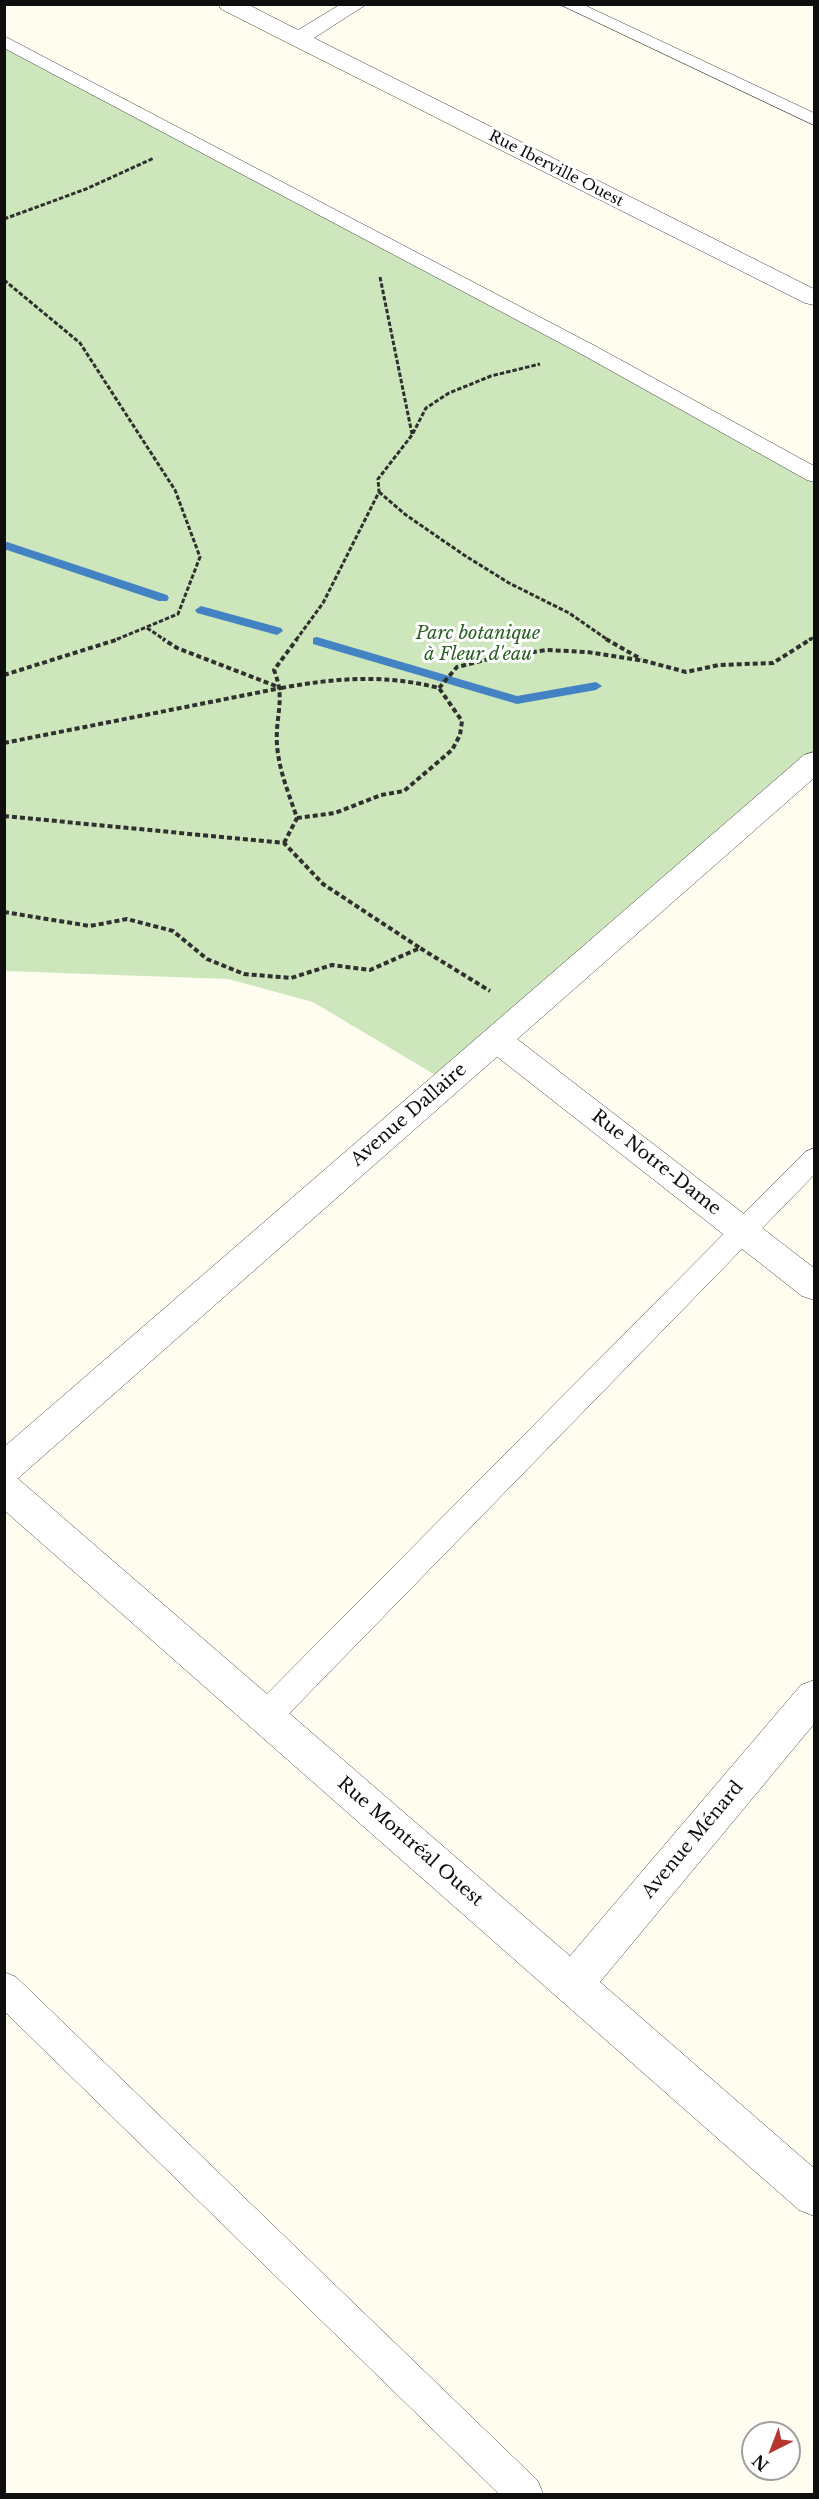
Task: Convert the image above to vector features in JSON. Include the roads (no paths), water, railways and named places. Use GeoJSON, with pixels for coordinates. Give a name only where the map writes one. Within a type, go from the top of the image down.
{"type":"FeatureCollection","features":[{"type":"Feature","properties":{"kind":"street","name":"Rue Iberville Ouest"},"geometry":{"type":"LineString","coordinates":[[229,4],[814,298]]}},
{"type":"Feature","properties":{"kind":"street"},"geometry":{"type":"LineString","coordinates":[[298,39],[357,4]]}},
{"type":"Feature","properties":{"kind":"street","name":"Avenue Dallaire"},"geometry":{"type":"LineString","coordinates":[[4,1469],[814,762]]}},
{"type":"Feature","properties":{"kind":"street","name":"Rue Notre-Dame"},"geometry":{"type":"LineString","coordinates":[[497,1040],[814,1286]]}},
{"type":"Feature","properties":{"kind":"street","name":"Rue Montréal Ouest"},"geometry":{"type":"LineString","coordinates":[[4,1488],[814,2195]]}},
{"type":"Feature","properties":{"kind":"street","name":"Avenue Ménard"},"geometry":{"type":"LineString","coordinates":[[572,1984],[814,1696]]}},
{"type":"Feature","properties":{"kind":"lane"},"geometry":{"type":"LineString","coordinates":[[567,4],[814,120]]}},
{"type":"Feature","properties":{"kind":"lane"},"geometry":{"type":"LineString","coordinates":[[4,40],[590,351],[814,476]]}},
{"type":"Feature","properties":{"kind":"lane"},"geometry":{"type":"LineString","coordinates":[[266,1716],[814,1159]]}},
{"type":"Feature","properties":{"kind":"lane"},"geometry":{"type":"LineString","coordinates":[[4,1988],[525,2494]]}},
{"type":"Feature","properties":{"kind":"waterway"},"geometry":{"type":"LineString","coordinates":[[4,545],[163,598]]}},
{"type":"Feature","properties":{"kind":"waterway"},"geometry":{"type":"LineString","coordinates":[[201,610],[277,631]]}},
{"type":"Feature","properties":{"kind":"waterway"},"geometry":{"type":"LineString","coordinates":[[317,641],[517,700],[596,686]]}},
{"type":"Feature","properties":{"kind":"park label","name":"Parc botanique à Fleur d'eau"},"geometry":{"type":"Point","coordinates":[478,644]}}]}
